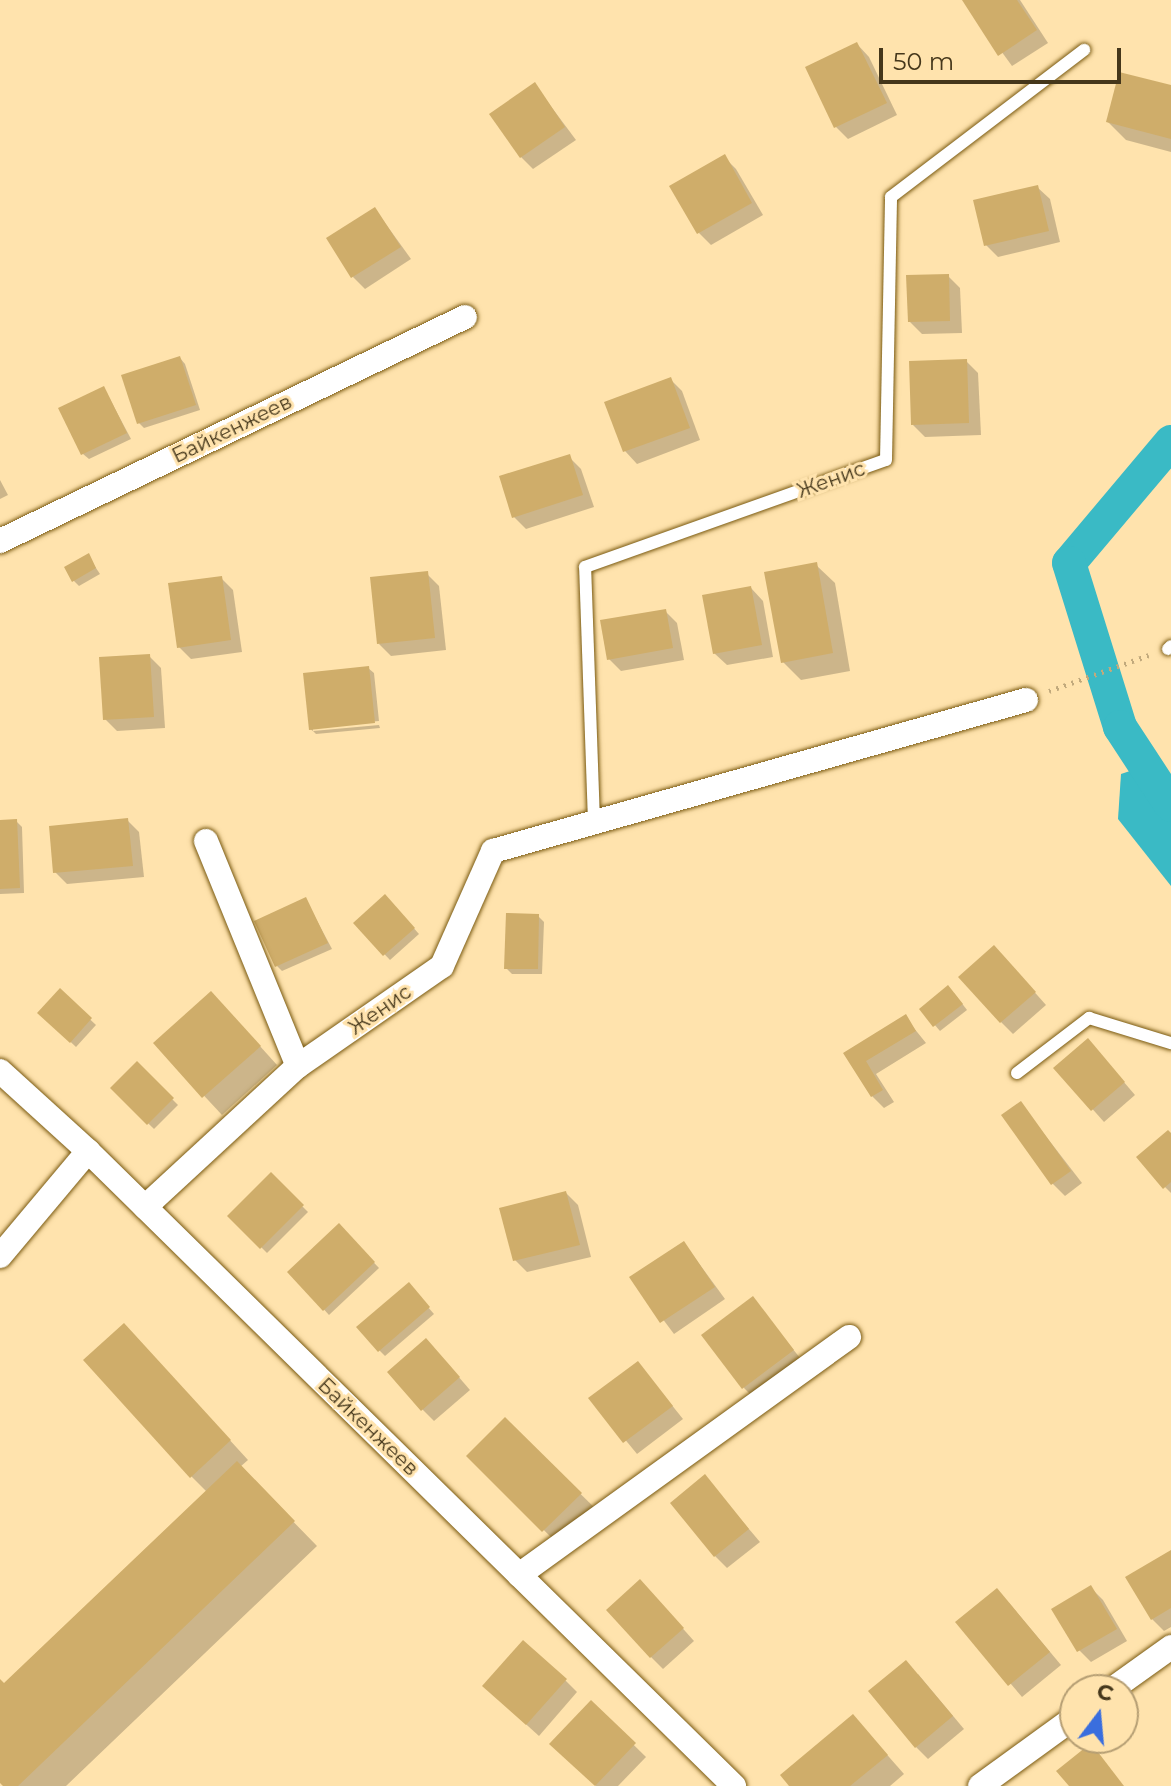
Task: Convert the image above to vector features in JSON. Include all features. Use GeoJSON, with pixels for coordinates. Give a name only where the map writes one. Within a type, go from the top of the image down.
{"type":"FeatureCollection","features":[{"type":"Feature","properties":{"kind":"street","name":"Байкенжеев"},"geometry":{"type":"LineString","coordinates":[[0,541],[465,317]]}},
{"type":"Feature","properties":{"kind":"street","name":"Женис"},"geometry":{"type":"LineString","coordinates":[[145,1207],[298,1066],[442,966],[493,851],[1026,700]]}},
{"type":"Feature","properties":{"kind":"street"},"geometry":{"type":"LineString","coordinates":[[206,841],[298,1066]]}},
{"type":"Feature","properties":{"kind":"street","name":"Байкенжеев"},"geometry":{"type":"LineString","coordinates":[[0,1071],[88,1151],[734,1786]]}},
{"type":"Feature","properties":{"kind":"street"},"geometry":{"type":"LineString","coordinates":[[0,1256],[88,1151]]}},
{"type":"Feature","properties":{"kind":"street"},"geometry":{"type":"LineString","coordinates":[[519,1575],[849,1337]]}},
{"type":"Feature","properties":{"kind":"street"},"geometry":{"type":"LineString","coordinates":[[1133,1674],[1171,1647]]}},
{"type":"Feature","properties":{"kind":"street"},"geometry":{"type":"LineString","coordinates":[[980,1786],[1059,1729]]}},
{"type":"Feature","properties":{"kind":"lane","name":"Женис"},"geometry":{"type":"LineString","coordinates":[[594,822],[585,567],[886,460],[891,197],[1084,50]]}},
{"type":"Feature","properties":{"kind":"lane"},"geometry":{"type":"LineString","coordinates":[[1017,1073],[1089,1018],[1171,1043]]}},
{"type":"Feature","properties":{"kind":"path"},"geometry":{"type":"LineString","coordinates":[[1026,700],[1170,648]]}},
{"type":"Feature","properties":{"kind":"water"},"geometry":{"type":"Polygon","coordinates":[[[1154,763],[1171,786],[1171,886],[1118,819],[1121,774],[1154,763]]]}},
{"type":"Feature","properties":{"kind":"building"},"geometry":{"type":"Polygon","coordinates":[[[962,0],[1017,0],[1037,30],[998,56],[962,0]]]}},
{"type":"Feature","properties":{"kind":"building"},"geometry":{"type":"Polygon","coordinates":[[[857,42],[887,103],[834,128],[805,67],[857,42]]]}},
{"type":"Feature","properties":{"kind":"building"},"geometry":{"type":"Polygon","coordinates":[[[1119,72],[1171,85],[1171,139],[1106,122],[1119,72]]]}},
{"type":"Feature","properties":{"kind":"building"},"geometry":{"type":"Polygon","coordinates":[[[535,82],[565,127],[520,158],[489,114],[535,82]]]}},
{"type":"Feature","properties":{"kind":"building"},"geometry":{"type":"Polygon","coordinates":[[[725,154],[752,203],[697,234],[669,186],[725,154]]]}},
{"type":"Feature","properties":{"kind":"building"},"geometry":{"type":"Polygon","coordinates":[[[1038,185],[1049,231],[984,246],[973,200],[1038,185]]]}},
{"type":"Feature","properties":{"kind":"building"},"geometry":{"type":"Polygon","coordinates":[[[375,207],[401,247],[351,278],[326,238],[375,207]]]}},
{"type":"Feature","properties":{"kind":"building"},"geometry":{"type":"Polygon","coordinates":[[[949,274],[950,321],[908,322],[906,275],[949,274]]]}},
{"type":"Feature","properties":{"kind":"building"},"geometry":{"type":"Polygon","coordinates":[[[180,356],[196,405],[137,424],[121,375],[180,356]]]}},
{"type":"Feature","properties":{"kind":"building"},"geometry":{"type":"Polygon","coordinates":[[[967,359],[969,423],[911,425],[909,361],[967,359]]]}},
{"type":"Feature","properties":{"kind":"building"},"geometry":{"type":"Polygon","coordinates":[[[671,377],[690,428],[623,452],[604,402],[671,377]]]}},
{"type":"Feature","properties":{"kind":"building"},"geometry":{"type":"Polygon","coordinates":[[[104,386],[127,433],[81,455],[58,408],[104,386]]]}},
{"type":"Feature","properties":{"kind":"building"},"geometry":{"type":"Polygon","coordinates":[[[570,454],[583,495],[512,518],[499,476],[570,454]]]}},
{"type":"Feature","properties":{"kind":"building"},"geometry":{"type":"Polygon","coordinates":[[[89,553],[96,568],[72,582],[64,567],[89,553]]]}},
{"type":"Feature","properties":{"kind":"building"},"geometry":{"type":"Polygon","coordinates":[[[817,562],[833,653],[781,663],[764,572],[817,562]]]}},
{"type":"Feature","properties":{"kind":"building"},"geometry":{"type":"Polygon","coordinates":[[[428,571],[435,638],[377,644],[370,577],[428,571]]]}},
{"type":"Feature","properties":{"kind":"building"},"geometry":{"type":"Polygon","coordinates":[[[222,576],[231,640],[177,648],[168,583],[222,576]]]}},
{"type":"Feature","properties":{"kind":"building"},"geometry":{"type":"Polygon","coordinates":[[[751,586],[762,645],[713,654],[702,595],[751,586]]]}},
{"type":"Feature","properties":{"kind":"building"},"geometry":{"type":"Polygon","coordinates":[[[666,609],[673,648],[607,660],[600,620],[666,609]]]}},
{"type":"Feature","properties":{"kind":"building"},"geometry":{"type":"Polygon","coordinates":[[[150,654],[154,717],[103,720],[99,657],[150,654]]]}},
{"type":"Feature","properties":{"kind":"building"},"geometry":{"type":"Polygon","coordinates":[[[369,666],[375,723],[309,730],[303,673],[369,666]]]}},
{"type":"Feature","properties":{"kind":"building"},"geometry":{"type":"Polygon","coordinates":[[[128,818],[133,866],[53,873],[49,826],[128,818]]]}},
{"type":"Feature","properties":{"kind":"building"},"geometry":{"type":"Polygon","coordinates":[[[17,819],[20,888],[0,889],[0,820],[17,819]]]}},
{"type":"Feature","properties":{"kind":"building"},"geometry":{"type":"Polygon","coordinates":[[[385,894],[415,928],[383,956],[353,923],[385,894]]]}},
{"type":"Feature","properties":{"kind":"building"},"geometry":{"type":"Polygon","coordinates":[[[306,897],[328,943],[275,967],[254,921],[306,897]]]}},
{"type":"Feature","properties":{"kind":"building"},"geometry":{"type":"Polygon","coordinates":[[[506,913],[539,914],[538,969],[504,969],[506,913]]]}},
{"type":"Feature","properties":{"kind":"building"},"geometry":{"type":"Polygon","coordinates":[[[994,945],[1036,992],[1000,1023],[958,977],[994,945]]]}},
{"type":"Feature","properties":{"kind":"building"},"geometry":{"type":"Polygon","coordinates":[[[948,985],[963,1004],[933,1027],[919,1009],[948,985]]]}},
{"type":"Feature","properties":{"kind":"building"},"geometry":{"type":"Polygon","coordinates":[[[60,988],[92,1018],[70,1043],[37,1013],[60,988]]]}},
{"type":"Feature","properties":{"kind":"building"},"geometry":{"type":"Polygon","coordinates":[[[211,991],[261,1046],[202,1098],[153,1043],[211,991]]]}},
{"type":"Feature","properties":{"kind":"building"},"geometry":{"type":"Polygon","coordinates":[[[906,1014],[916,1031],[866,1061],[883,1090],[871,1097],[843,1053],[906,1014]]]}},
{"type":"Feature","properties":{"kind":"building"},"geometry":{"type":"Polygon","coordinates":[[[1088,1038],[1125,1082],[1091,1111],[1053,1068],[1088,1038]]]}},
{"type":"Feature","properties":{"kind":"building"},"geometry":{"type":"Polygon","coordinates":[[[137,1061],[174,1098],[147,1125],[110,1088],[137,1061]]]}},
{"type":"Feature","properties":{"kind":"building"},"geometry":{"type":"Polygon","coordinates":[[[1021,1101],[1071,1171],[1051,1185],[1001,1115],[1021,1101]]]}},
{"type":"Feature","properties":{"kind":"building"},"geometry":{"type":"Polygon","coordinates":[[[1168,1130],[1171,1133],[1171,1182],[1163,1189],[1136,1157],[1168,1130]]]}},
{"type":"Feature","properties":{"kind":"building"},"geometry":{"type":"Polygon","coordinates":[[[271,1172],[304,1205],[260,1249],[227,1216],[271,1172]]]}},
{"type":"Feature","properties":{"kind":"building"},"geometry":{"type":"Polygon","coordinates":[[[566,1191],[580,1245],[513,1261],[499,1208],[566,1191]]]}},
{"type":"Feature","properties":{"kind":"building"},"geometry":{"type":"Polygon","coordinates":[[[339,1223],[375,1262],[323,1311],[287,1272],[339,1223]]]}},
{"type":"Feature","properties":{"kind":"building"},"geometry":{"type":"Polygon","coordinates":[[[684,1241],[715,1287],[660,1323],[629,1277],[684,1241]]]}},
{"type":"Feature","properties":{"kind":"building"},"geometry":{"type":"Polygon","coordinates":[[[409,1282],[430,1307],[378,1352],[356,1327],[409,1282]]]}},
{"type":"Feature","properties":{"kind":"building"},"geometry":{"type":"Polygon","coordinates":[[[753,1296],[794,1350],[742,1389],[701,1335],[753,1296]]]}},
{"type":"Feature","properties":{"kind":"building"},"geometry":{"type":"Polygon","coordinates":[[[124,1323],[231,1440],[190,1478],[83,1360],[124,1323]]]}},
{"type":"Feature","properties":{"kind":"building"},"geometry":{"type":"Polygon","coordinates":[[[426,1338],[460,1377],[421,1411],[387,1372],[426,1338]]]}},
{"type":"Feature","properties":{"kind":"building"},"geometry":{"type":"Polygon","coordinates":[[[638,1361],[673,1406],[623,1443],[588,1398],[638,1361]]]}},
{"type":"Feature","properties":{"kind":"building"},"geometry":{"type":"Polygon","coordinates":[[[505,1417],[582,1493],[542,1532],[466,1456],[505,1417]]]}},
{"type":"Feature","properties":{"kind":"building"},"geometry":{"type":"Polygon","coordinates":[[[237,1461],[295,1521],[18,1786],[3,1786],[0,1783],[0,1679],[4,1683],[237,1461]]]}},
{"type":"Feature","properties":{"kind":"building"},"geometry":{"type":"Polygon","coordinates":[[[705,1474],[749,1529],[714,1557],[670,1503],[705,1474]]]}},
{"type":"Feature","properties":{"kind":"building"},"geometry":{"type":"Polygon","coordinates":[[[1171,1550],[1171,1608],[1151,1620],[1125,1577],[1171,1550]]]}},
{"type":"Feature","properties":{"kind":"building"},"geometry":{"type":"Polygon","coordinates":[[[640,1579],[684,1628],[650,1658],[606,1610],[640,1579]]]}},
{"type":"Feature","properties":{"kind":"building"},"geometry":{"type":"Polygon","coordinates":[[[1091,1585],[1117,1629],[1077,1652],[1051,1609],[1091,1585]]]}},
{"type":"Feature","properties":{"kind":"building"},"geometry":{"type":"Polygon","coordinates":[[[997,1588],[1050,1652],[1008,1686],[955,1622],[997,1588]]]}},
{"type":"Feature","properties":{"kind":"building"},"geometry":{"type":"Polygon","coordinates":[[[523,1640],[567,1679],[526,1725],[482,1686],[523,1640]]]}},
{"type":"Feature","properties":{"kind":"building"},"geometry":{"type":"Polygon","coordinates":[[[906,1660],[953,1716],[915,1748],[868,1691],[906,1660]]]}},
{"type":"Feature","properties":{"kind":"building"},"geometry":{"type":"Polygon","coordinates":[[[591,1700],[636,1743],[595,1786],[549,1744],[591,1700]]]}},
{"type":"Feature","properties":{"kind":"building"},"geometry":{"type":"Polygon","coordinates":[[[853,1714],[888,1755],[850,1786],[789,1786],[780,1775],[853,1714]]]}},
{"type":"Feature","properties":{"kind":"building"},"geometry":{"type":"Polygon","coordinates":[[[1077,1754],[1099,1754],[1124,1786],[1069,1786],[1056,1771],[1077,1754]]]}},
{"type":"Feature","properties":{"kind":"waterway"},"geometry":{"type":"LineString","coordinates":[[1171,442],[1069,563],[1120,727],[1171,805]]}}]}
